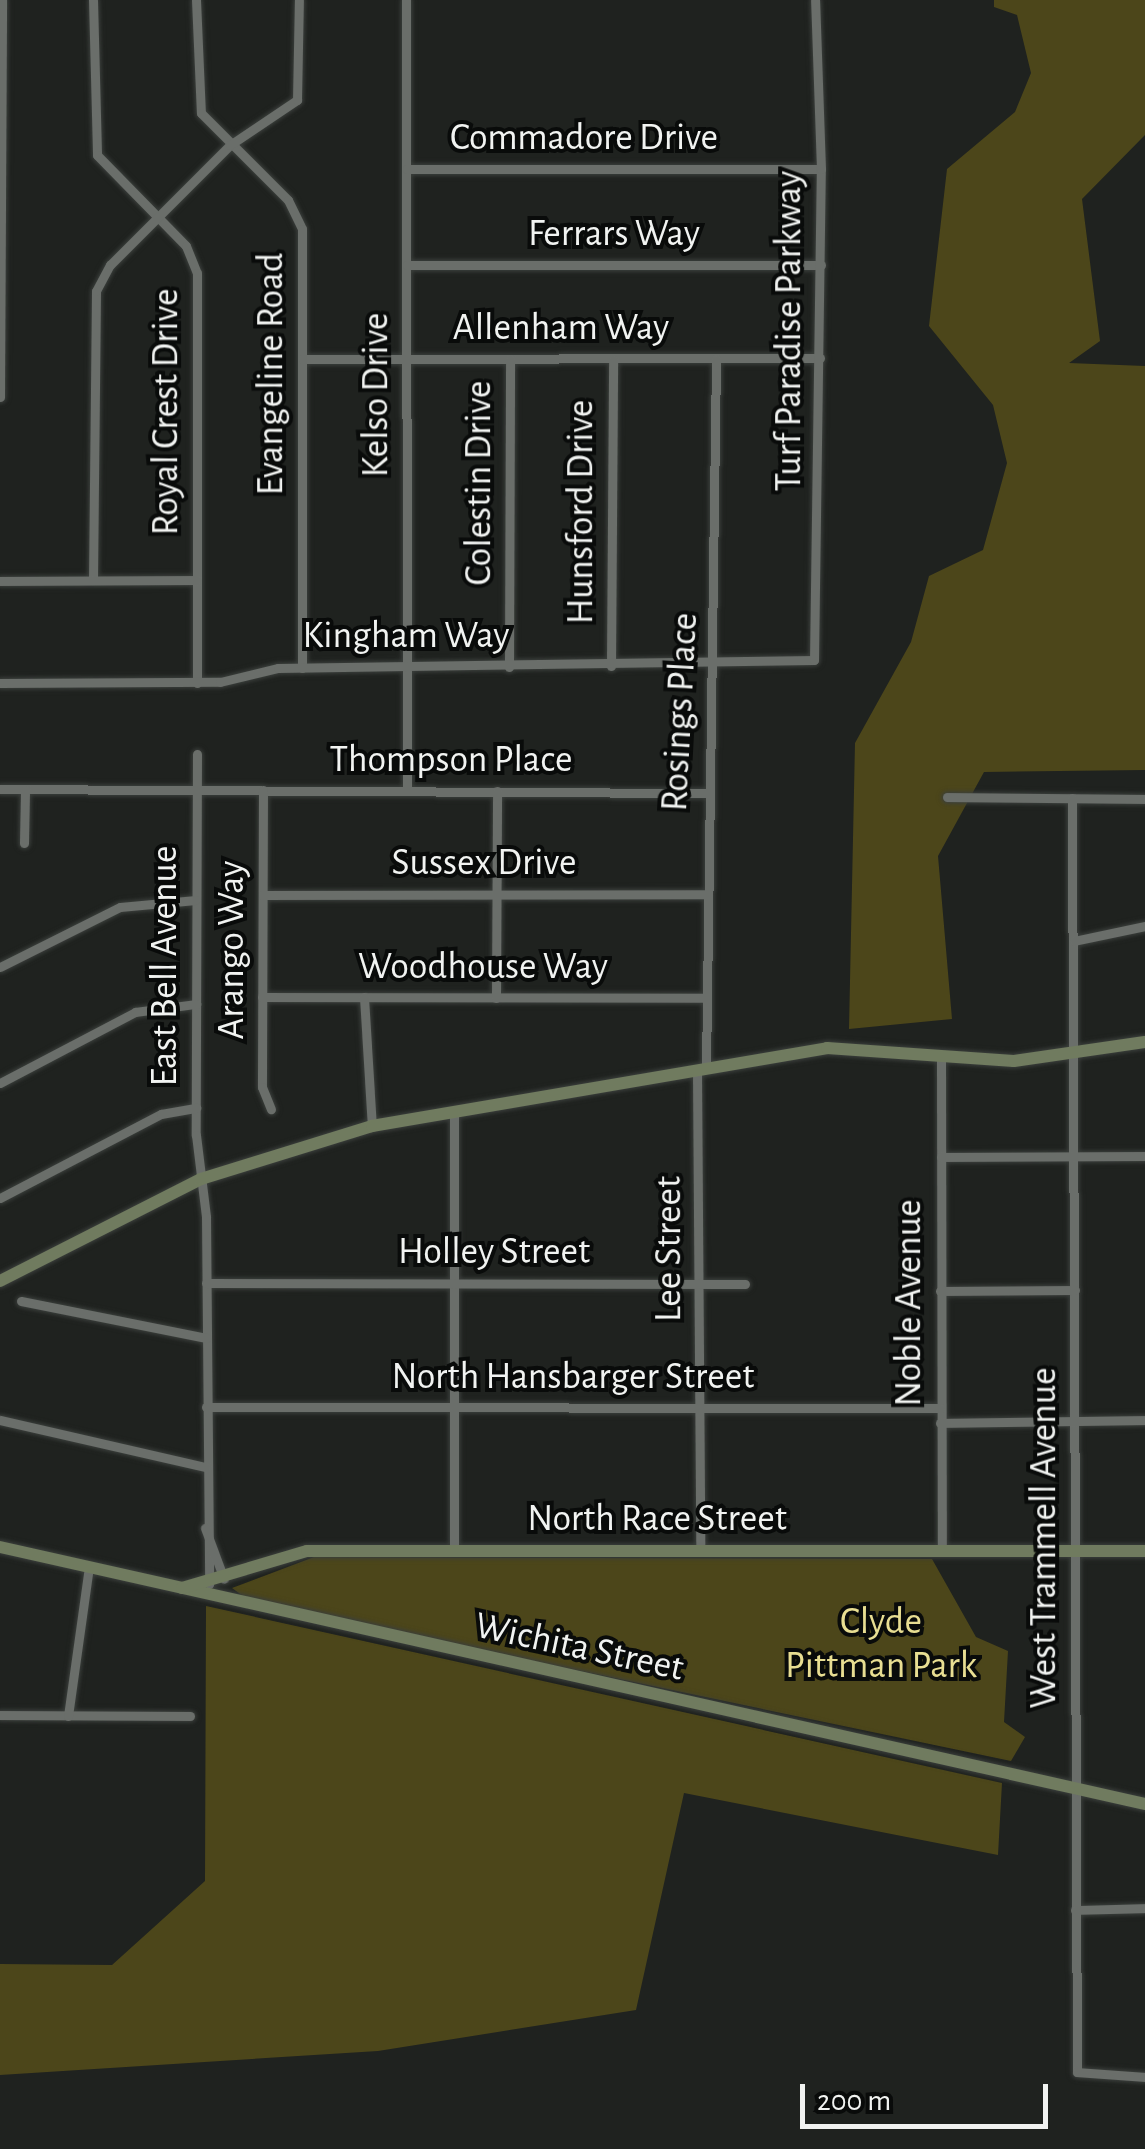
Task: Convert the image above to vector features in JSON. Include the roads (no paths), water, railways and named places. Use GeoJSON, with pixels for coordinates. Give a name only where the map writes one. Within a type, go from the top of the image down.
{"type":"FeatureCollection","features":[{"type":"Feature","properties":{"kind":"street"},"geometry":{"type":"LineString","coordinates":[[0,397],[2,0]]}},
{"type":"Feature","properties":{"kind":"street","name":"Royal Crest Drive"},"geometry":{"type":"LineString","coordinates":[[93,0],[94,145],[186,246],[197,273],[197,683]]}},
{"type":"Feature","properties":{"kind":"street","name":"Evangeline Road"},"geometry":{"type":"LineString","coordinates":[[196,0],[196,100],[230,145],[299,218],[303,359],[302,668]]}},
{"type":"Feature","properties":{"kind":"street"},"geometry":{"type":"LineString","coordinates":[[93,580],[96,291],[110,264],[230,145],[298,100],[299,0]]}},
{"type":"Feature","properties":{"kind":"street","name":"Kelso Drive"},"geometry":{"type":"LineString","coordinates":[[406,0],[407,790]]}},
{"type":"Feature","properties":{"kind":"street","name":"Turf Paradise Parkway"},"geometry":{"type":"LineString","coordinates":[[814,660],[821,169],[815,0]]}},
{"type":"Feature","properties":{"kind":"street","name":"Commadore Drive"},"geometry":{"type":"LineString","coordinates":[[407,169],[821,169]]}},
{"type":"Feature","properties":{"kind":"street","name":"Ferrars Way"},"geometry":{"type":"LineString","coordinates":[[407,265],[820,265]]}},
{"type":"Feature","properties":{"kind":"street","name":"Allenham Way"},"geometry":{"type":"LineString","coordinates":[[303,359],[820,358]]}},
{"type":"Feature","properties":{"kind":"street","name":"Colestin Drive"},"geometry":{"type":"LineString","coordinates":[[509,666],[510,359]]}},
{"type":"Feature","properties":{"kind":"street","name":"Hunsford Drive"},"geometry":{"type":"LineString","coordinates":[[611,666],[613,359]]}},
{"type":"Feature","properties":{"kind":"street","name":"Rosings Place"},"geometry":{"type":"LineString","coordinates":[[702,1069],[705,793],[716,744],[716,359]]}},
{"type":"Feature","properties":{"kind":"street"},"geometry":{"type":"LineString","coordinates":[[0,581],[197,580]]}},
{"type":"Feature","properties":{"kind":"street","name":"Kingham Way"},"geometry":{"type":"LineString","coordinates":[[0,683],[197,683],[302,668],[716,666],[814,660]]}},
{"type":"Feature","properties":{"kind":"street","name":"East Bell Avenue"},"geometry":{"type":"LineString","coordinates":[[196,754],[196,1108],[206,1282],[204,1526]]}},
{"type":"Feature","properties":{"kind":"street","name":"Thompson Place"},"geometry":{"type":"LineString","coordinates":[[0,789],[705,793]]}},
{"type":"Feature","properties":{"kind":"street"},"geometry":{"type":"LineString","coordinates":[[24,844],[25,789]]}},
{"type":"Feature","properties":{"kind":"street","name":"Arango Way"},"geometry":{"type":"LineString","coordinates":[[263,790],[262,1087],[270,1109]]}},
{"type":"Feature","properties":{"kind":"street"},"geometry":{"type":"LineString","coordinates":[[496,998],[497,791]]}},
{"type":"Feature","properties":{"kind":"street"},"geometry":{"type":"LineString","coordinates":[[947,797],[1145,799]]}},
{"type":"Feature","properties":{"kind":"street","name":"West Trammell Avenue"},"geometry":{"type":"LineString","coordinates":[[1072,798],[1078,2076],[1145,2077]]}},
{"type":"Feature","properties":{"kind":"street","name":"Sussex Drive"},"geometry":{"type":"LineString","coordinates":[[263,895],[705,894]]}},
{"type":"Feature","properties":{"kind":"street"},"geometry":{"type":"LineString","coordinates":[[0,967],[120,908],[196,900]]}},
{"type":"Feature","properties":{"kind":"street"},"geometry":{"type":"LineString","coordinates":[[1074,941],[1145,926]]}},
{"type":"Feature","properties":{"kind":"street","name":"Woodhouse Way"},"geometry":{"type":"LineString","coordinates":[[262,997],[704,998]]}},
{"type":"Feature","properties":{"kind":"street"},"geometry":{"type":"LineString","coordinates":[[364,998],[372,1126]]}},
{"type":"Feature","properties":{"kind":"street"},"geometry":{"type":"LineString","coordinates":[[0,1083],[135,1012],[196,1004]]}},
{"type":"Feature","properties":{"kind":"street"},"geometry":{"type":"LineString","coordinates":[[0,1281],[201,1178],[372,1126],[851,1046],[1014,1061],[1145,1042]]}},
{"type":"Feature","properties":{"kind":"street","name":"Noble Avenue"},"geometry":{"type":"LineString","coordinates":[[941,1056],[942,1551]]}},
{"type":"Feature","properties":{"kind":"street","name":"Lee Street"},"geometry":{"type":"LineString","coordinates":[[700,1549],[702,1069]]}},
{"type":"Feature","properties":{"kind":"street"},"geometry":{"type":"LineString","coordinates":[[0,1198],[162,1114],[196,1108]]}},
{"type":"Feature","properties":{"kind":"street"},"geometry":{"type":"LineString","coordinates":[[454,1111],[454,1549]]}},
{"type":"Feature","properties":{"kind":"street"},"geometry":{"type":"LineString","coordinates":[[941,1157],[1145,1156]]}},
{"type":"Feature","properties":{"kind":"street","name":"Holley Street"},"geometry":{"type":"LineString","coordinates":[[206,1282],[745,1284]]}},
{"type":"Feature","properties":{"kind":"street"},"geometry":{"type":"LineString","coordinates":[[940,1291],[1075,1290]]}},
{"type":"Feature","properties":{"kind":"street"},"geometry":{"type":"LineString","coordinates":[[20,1300],[206,1338]]}},
{"type":"Feature","properties":{"kind":"street","name":"North Hansbarger Street"},"geometry":{"type":"LineString","coordinates":[[206,1407],[940,1408]]}},
{"type":"Feature","properties":{"kind":"street"},"geometry":{"type":"LineString","coordinates":[[0,1420],[206,1467]]}},
{"type":"Feature","properties":{"kind":"street"},"geometry":{"type":"LineString","coordinates":[[940,1423],[1145,1420]]}},
{"type":"Feature","properties":{"kind":"street"},"geometry":{"type":"LineString","coordinates":[[204,1526],[227,1590],[255,1608]]}},
{"type":"Feature","properties":{"kind":"street"},"geometry":{"type":"LineString","coordinates":[[204,1526],[210,1584],[223,1602]]}},
{"type":"Feature","properties":{"kind":"street","name":"Wichita Street"},"geometry":{"type":"LineString","coordinates":[[0,1547],[223,1602],[1145,1804]]}},
{"type":"Feature","properties":{"kind":"street","name":"North Race Street"},"geometry":{"type":"LineString","coordinates":[[174,1590],[210,1584],[307,1551],[1145,1551]]}},
{"type":"Feature","properties":{"kind":"street"},"geometry":{"type":"LineString","coordinates":[[68,1716],[89,1568]]}},
{"type":"Feature","properties":{"kind":"street"},"geometry":{"type":"LineString","coordinates":[[0,1715],[190,1716]]}},
{"type":"Feature","properties":{"kind":"street"},"geometry":{"type":"LineString","coordinates":[[1076,1910],[1145,1908]]}},
{"type":"Feature","properties":{"kind":"park label","name":"Clyde Pittman Park"},"geometry":{"type":"Point","coordinates":[881,1645]}}]}
